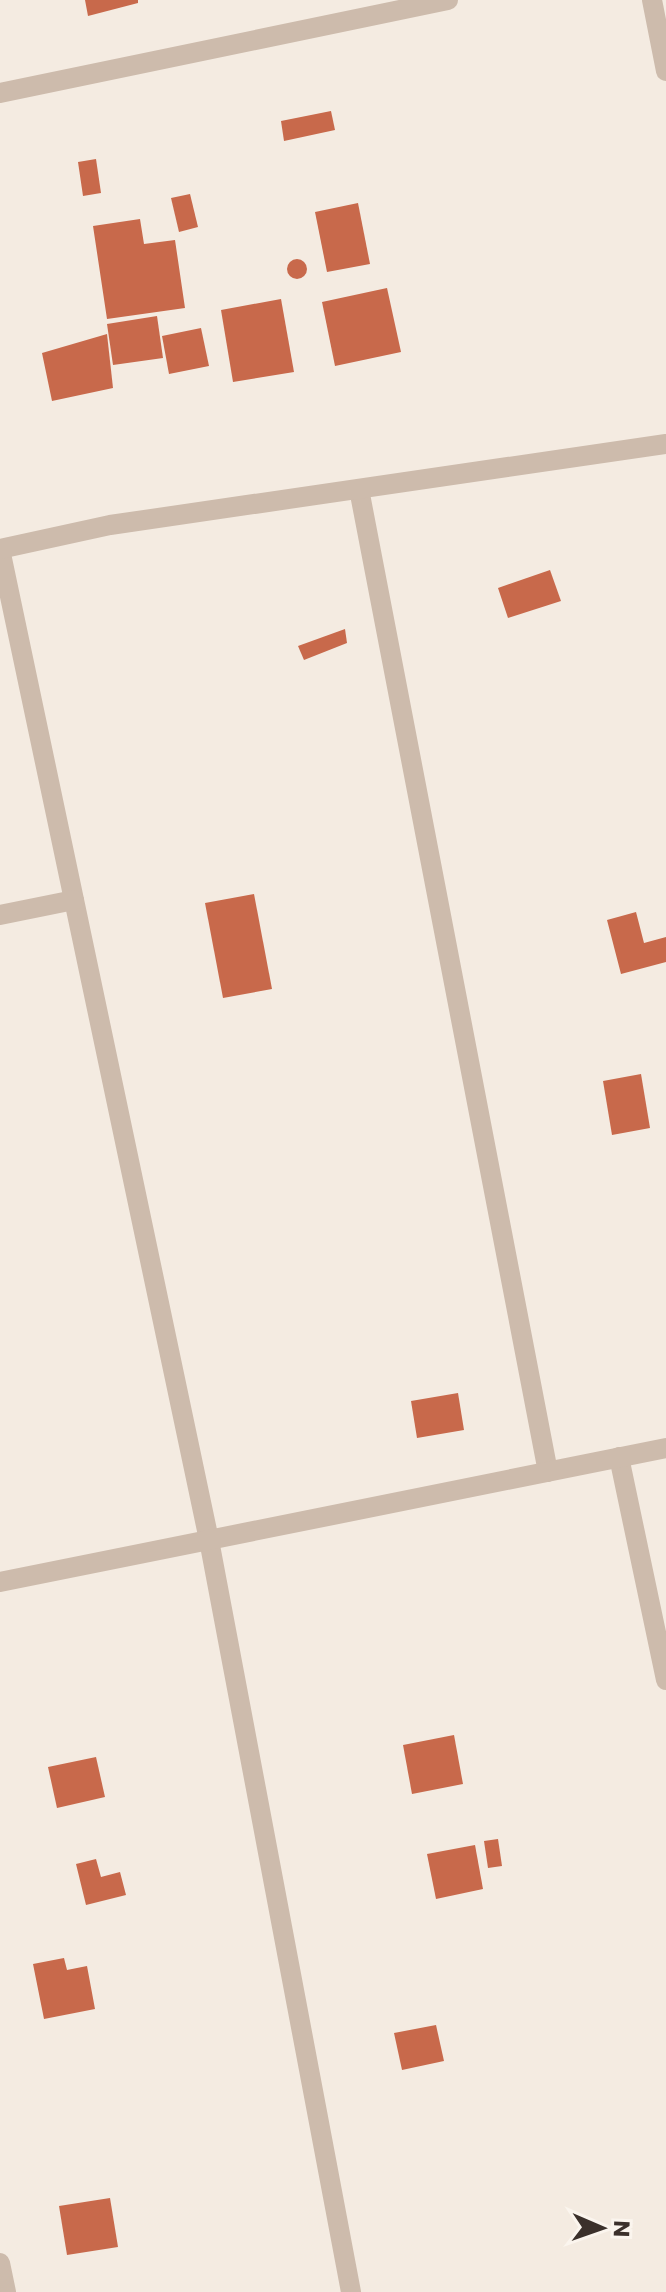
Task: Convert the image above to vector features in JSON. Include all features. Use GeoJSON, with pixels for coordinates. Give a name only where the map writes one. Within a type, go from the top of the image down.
{"type":"FeatureCollection","features":[{"type":"Feature","properties":{"kind":"street"},"geometry":{"type":"LineString","coordinates":[[0,93],[448,0]]}},
{"type":"Feature","properties":{"kind":"street"},"geometry":{"type":"LineString","coordinates":[[652,0],[666,71]]}},
{"type":"Feature","properties":{"kind":"street"},"geometry":{"type":"LineString","coordinates":[[351,2292],[209,1540],[0,549],[110,525],[666,444]]}},
{"type":"Feature","properties":{"kind":"street"},"geometry":{"type":"LineString","coordinates":[[359,489],[548,1472]]}},
{"type":"Feature","properties":{"kind":"street"},"geometry":{"type":"LineString","coordinates":[[0,915],[74,900]]}},
{"type":"Feature","properties":{"kind":"street"},"geometry":{"type":"LineString","coordinates":[[0,1582],[666,1448]]}},
{"type":"Feature","properties":{"kind":"street"},"geometry":{"type":"LineString","coordinates":[[619,1457],[666,1680]]}},
{"type":"Feature","properties":{"kind":"street"},"geometry":{"type":"LineString","coordinates":[[0,2263],[6,2292]]}},
{"type":"Feature","properties":{"kind":"building"},"geometry":{"type":"Polygon","coordinates":[[[85,0],[138,0],[138,3],[88,16],[85,0]]]}},
{"type":"Feature","properties":{"kind":"building"},"geometry":{"type":"Polygon","coordinates":[[[331,111],[335,130],[284,141],[281,121],[331,111]]]}},
{"type":"Feature","properties":{"kind":"building"},"geometry":{"type":"Polygon","coordinates":[[[96,159],[101,193],[83,196],[78,162],[96,159]]]}},
{"type":"Feature","properties":{"kind":"building"},"geometry":{"type":"Polygon","coordinates":[[[190,194],[198,227],[179,232],[171,198],[190,194]]]}},
{"type":"Feature","properties":{"kind":"building"},"geometry":{"type":"Polygon","coordinates":[[[358,203],[370,264],[327,272],[315,212],[358,203]]]}},
{"type":"Feature","properties":{"kind":"building"},"geometry":{"type":"Polygon","coordinates":[[[140,219],[144,244],[175,240],[185,308],[107,319],[93,226],[140,219]]]}},
{"type":"Feature","properties":{"kind":"building"},"geometry":{"type":"Polygon","coordinates":[[[297,259],[304,262],[307,269],[304,276],[297,279],[290,276],[287,269],[290,262],[297,259]]]}},
{"type":"Feature","properties":{"kind":"building"},"geometry":{"type":"Polygon","coordinates":[[[387,288],[401,352],[335,366],[322,302],[387,288]]]}},
{"type":"Feature","properties":{"kind":"building"},"geometry":{"type":"Polygon","coordinates":[[[281,299],[294,372],[233,382],[221,310],[281,299]]]}},
{"type":"Feature","properties":{"kind":"building"},"geometry":{"type":"Polygon","coordinates":[[[157,316],[163,358],[113,365],[107,324],[157,316]]]}},
{"type":"Feature","properties":{"kind":"building"},"geometry":{"type":"Polygon","coordinates":[[[201,328],[209,366],[169,374],[162,336],[201,328]]]}},
{"type":"Feature","properties":{"kind":"building"},"geometry":{"type":"Polygon","coordinates":[[[107,334],[113,388],[52,401],[42,353],[107,334]]]}},
{"type":"Feature","properties":{"kind":"building"},"geometry":{"type":"Polygon","coordinates":[[[550,570],[561,601],[508,618],[498,588],[550,570]]]}},
{"type":"Feature","properties":{"kind":"building"},"geometry":{"type":"Polygon","coordinates":[[[345,629],[347,643],[304,660],[298,646],[345,629]]]}},
{"type":"Feature","properties":{"kind":"building"},"geometry":{"type":"Polygon","coordinates":[[[254,894],[272,989],[223,998],[205,903],[254,894]]]}},
{"type":"Feature","properties":{"kind":"building"},"geometry":{"type":"Polygon","coordinates":[[[636,912],[644,943],[666,937],[666,962],[621,974],[607,920],[636,912]]]}},
{"type":"Feature","properties":{"kind":"building"},"geometry":{"type":"Polygon","coordinates":[[[641,1074],[650,1128],[612,1135],[603,1081],[641,1074]]]}},
{"type":"Feature","properties":{"kind":"building"},"geometry":{"type":"Polygon","coordinates":[[[458,1393],[464,1430],[417,1438],[411,1401],[458,1393]]]}},
{"type":"Feature","properties":{"kind":"building"},"geometry":{"type":"Polygon","coordinates":[[[454,1735],[463,1784],[412,1794],[403,1745],[454,1735]]]}},
{"type":"Feature","properties":{"kind":"building"},"geometry":{"type":"Polygon","coordinates":[[[96,1757],[105,1797],[57,1808],[48,1767],[96,1757]]]}},
{"type":"Feature","properties":{"kind":"building"},"geometry":{"type":"Polygon","coordinates":[[[498,1839],[502,1866],[488,1868],[484,1841],[498,1839]]]}},
{"type":"Feature","properties":{"kind":"building"},"geometry":{"type":"Polygon","coordinates":[[[475,1845],[483,1889],[436,1899],[427,1854],[475,1845]]]}},
{"type":"Feature","properties":{"kind":"building"},"geometry":{"type":"Polygon","coordinates":[[[96,1859],[101,1877],[120,1872],[126,1895],[86,1905],[76,1864],[96,1859]]]}},
{"type":"Feature","properties":{"kind":"building"},"geometry":{"type":"Polygon","coordinates":[[[64,1958],[67,1970],[87,1966],[95,2009],[44,2019],[33,1964],[64,1958]]]}},
{"type":"Feature","properties":{"kind":"building"},"geometry":{"type":"Polygon","coordinates":[[[436,2025],[444,2061],[402,2070],[394,2033],[436,2025]]]}},
{"type":"Feature","properties":{"kind":"building"},"geometry":{"type":"Polygon","coordinates":[[[110,2198],[118,2247],[67,2255],[59,2206],[110,2198]]]}}]}
